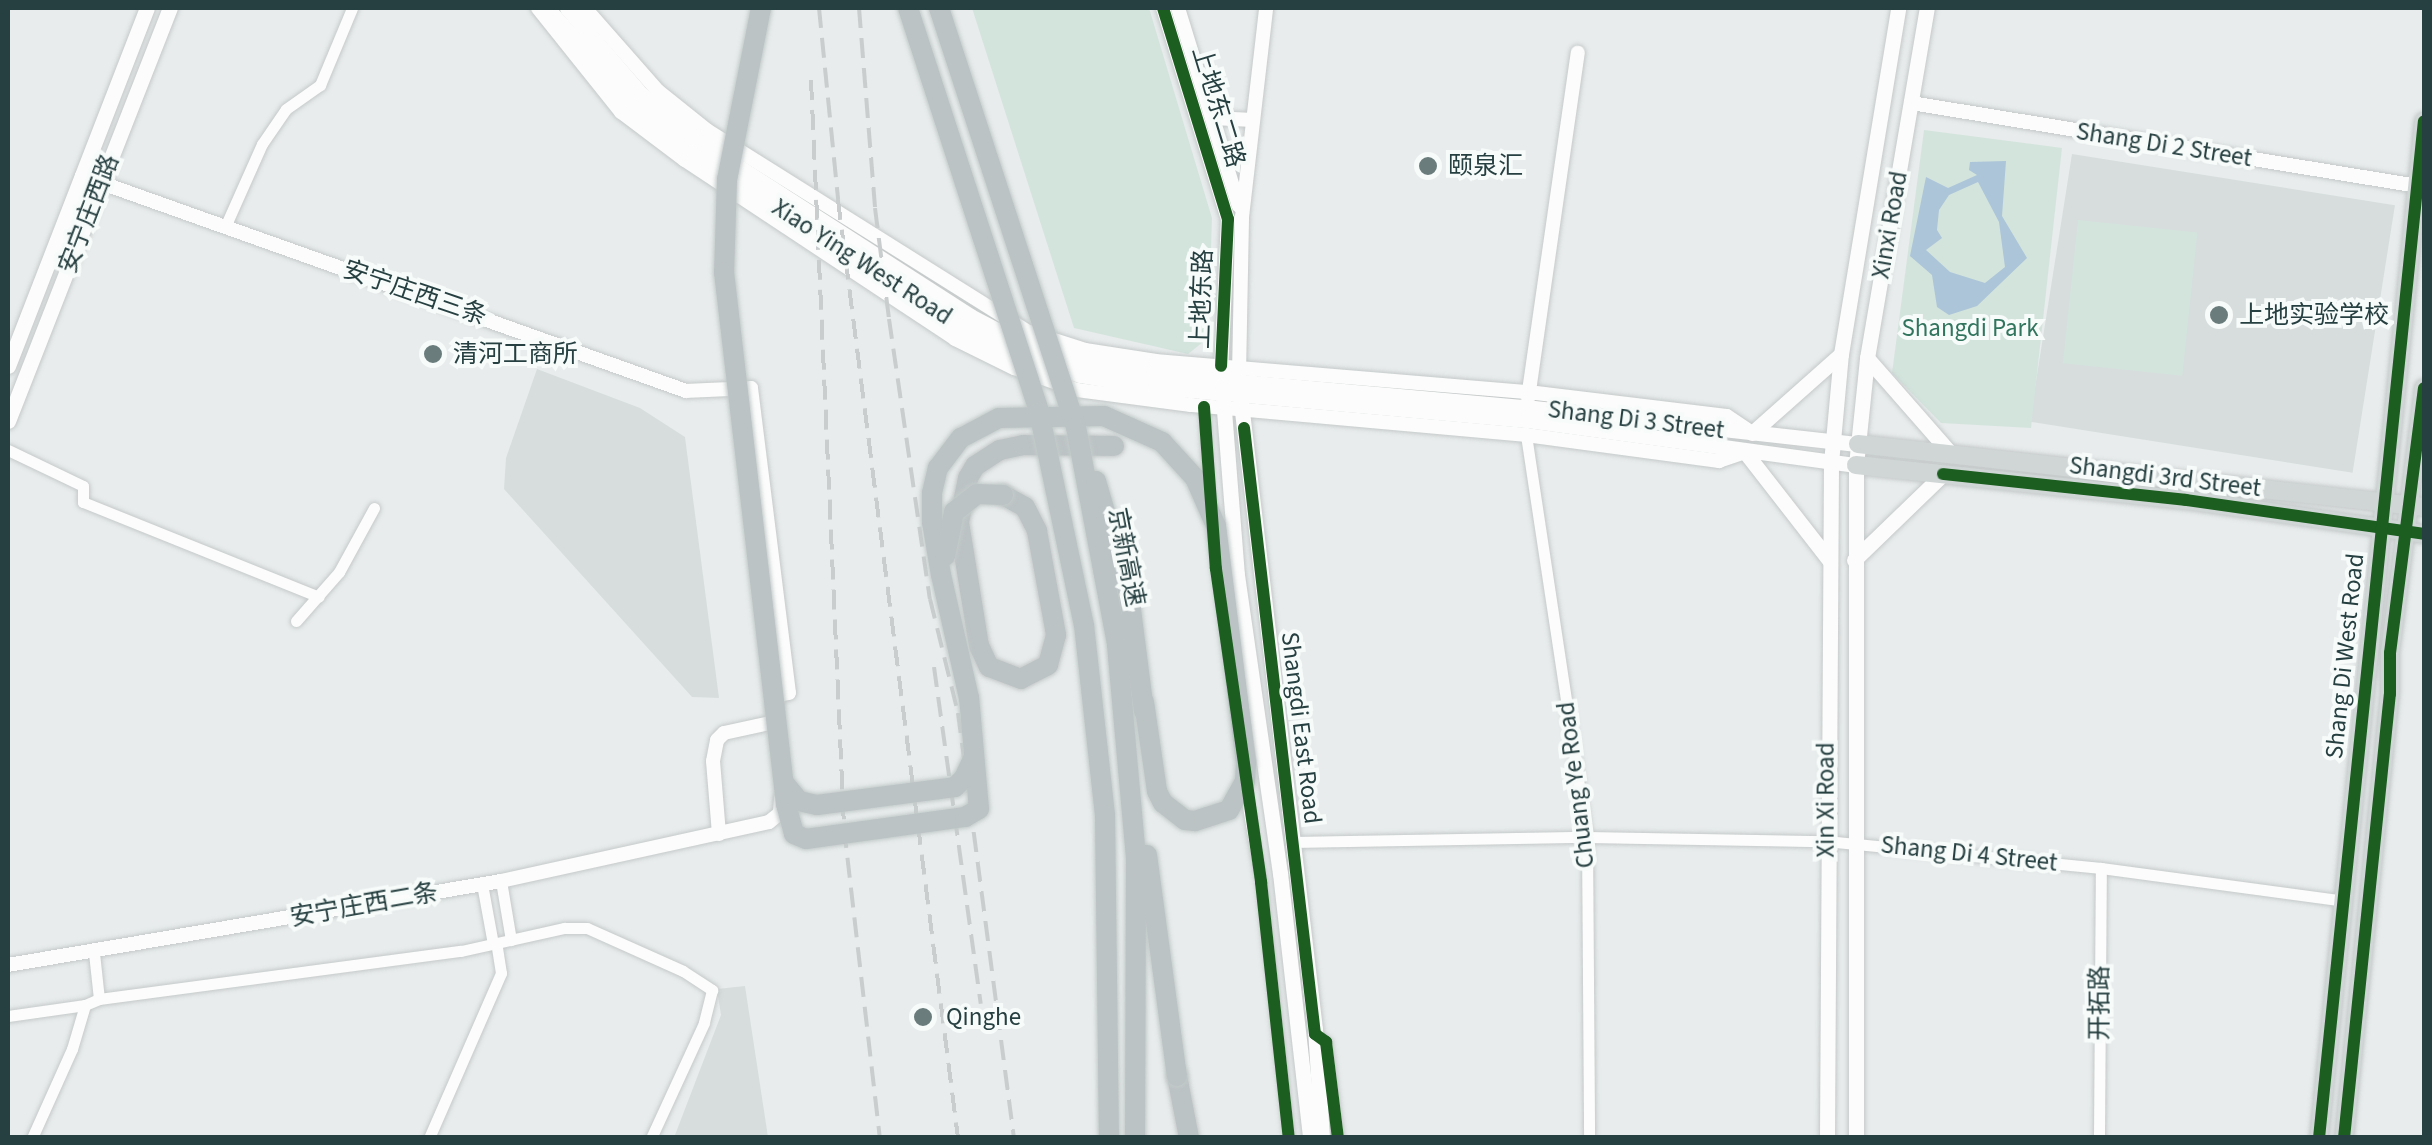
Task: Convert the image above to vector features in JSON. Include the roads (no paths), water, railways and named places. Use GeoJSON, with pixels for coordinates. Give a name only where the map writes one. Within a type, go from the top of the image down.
{"type":"FeatureCollection","features":[{"type":"Feature","properties":{"kind":"highway"},"geometry":{"type":"LineString","coordinates":[[761,8],[734,133],[722,236],[726,310],[785,794],[794,834],[806,839],[965,817],[979,809],[980,784],[970,698],[932,522],[932,493],[938,468],[960,438],[1000,418],[1064,414],[1104,416],[1162,442],[1195,478],[1216,526],[1246,763],[1245,781],[1229,810],[1195,822],[1185,820],[1163,803],[1157,792],[1129,594],[1107,510],[1076,427]]}},
{"type":"Feature","properties":{"kind":"highway"},"geometry":{"type":"LineString","coordinates":[[908,8],[1039,412],[1084,625],[1105,816],[1109,1138]]}},
{"type":"Feature","properties":{"kind":"highway","name":"京新高速"},"geometry":{"type":"LineString","coordinates":[[939,8],[1076,427],[1117,645],[1136,860],[1134,1138]]}},
{"type":"Feature","properties":{"kind":"highway"},"geometry":{"type":"LineString","coordinates":[[950,612],[945,572],[948,524],[954,512],[977,494],[1002,495],[1025,507],[1037,531],[1056,635],[1048,664],[1020,680],[989,667],[980,646],[959,522],[968,478],[975,466],[1000,450],[1023,446],[1114,446]]}},
{"type":"Feature","properties":{"kind":"highway"},"geometry":{"type":"LineString","coordinates":[[1144,702],[1148,857],[1189,1138]]}},
{"type":"Feature","properties":{"kind":"highway"},"geometry":{"type":"LineString","coordinates":[[785,794],[817,806],[955,787],[964,778],[976,751]]}},
{"type":"Feature","properties":{"kind":"main road"},"geometry":{"type":"LineString","coordinates":[[8,366],[147,8]]}},
{"type":"Feature","properties":{"kind":"main road","name":"安宁庄西路"},"geometry":{"type":"LineString","coordinates":[[8,421],[170,8]]}},
{"type":"Feature","properties":{"kind":"main road","name":"Xiao Ying West Road"},"geometry":{"type":"LineString","coordinates":[[547,8],[631,102],[693,150],[962,328],[1020,356],[1080,375],[1240,389]]}},
{"type":"Feature","properties":{"kind":"main road","name":"Xiao Ying West Road"},"geometry":{"type":"LineString","coordinates":[[567,8],[641,94],[702,143],[970,316],[1024,344],[1082,363],[1222,387]]}},
{"type":"Feature","properties":{"kind":"main road","name":"Xinxi Road"},"geometry":{"type":"LineString","coordinates":[[1833,442],[1841,354],[1898,8]]}},
{"type":"Feature","properties":{"kind":"main road","name":"Xinxi Road"},"geometry":{"type":"LineString","coordinates":[[1856,465],[1867,358],[1926,8]]}},
{"type":"Feature","properties":{"kind":"main road","name":"Shang Di West Road"},"geometry":{"type":"LineString","coordinates":[[2318,1138],[2424,121]]}},
{"type":"Feature","properties":{"kind":"main road"},"geometry":{"type":"LineString","coordinates":[[1752,433],[1841,354]]}},
{"type":"Feature","properties":{"kind":"main road"},"geometry":{"type":"LineString","coordinates":[[1867,358],[1950,454]]}},
{"type":"Feature","properties":{"kind":"main road","name":"Shangdi East Road"},"geometry":{"type":"LineString","coordinates":[[1222,387],[1237,576],[1313,1136]]}},
{"type":"Feature","properties":{"kind":"main road","name":"Shang Di West Road"},"geometry":{"type":"LineString","coordinates":[[2344,1138],[2415,533],[2424,388]]}},
{"type":"Feature","properties":{"kind":"main road","name":"Shangdi East Road"},"geometry":{"type":"LineString","coordinates":[[1240,389],[1315,1034],[1313,1136]]}},
{"type":"Feature","properties":{"kind":"main road","name":"Shang Di 3 Street"},"geometry":{"type":"LineString","coordinates":[[1240,389],[1858,444]]}},
{"type":"Feature","properties":{"kind":"main road","name":"Shang Di 3 Street"},"geometry":{"type":"LineString","coordinates":[[1527,414],[1745,452],[1856,465]]}},
{"type":"Feature","properties":{"kind":"main road","name":"Xin Xi Road"},"geometry":{"type":"LineString","coordinates":[[1826,1138],[1828,560],[1833,442]]}},
{"type":"Feature","properties":{"kind":"main road","name":"Shangdi 3rd Street"},"geometry":{"type":"LineString","coordinates":[[1858,444],[2417,506]]}},
{"type":"Feature","properties":{"kind":"main road"},"geometry":{"type":"LineString","coordinates":[[1745,452],[1828,560]]}},
{"type":"Feature","properties":{"kind":"main road","name":"Shangdi 3rd Street"},"geometry":{"type":"LineString","coordinates":[[1856,465],[2186,500],[2415,533]]}},
{"type":"Feature","properties":{"kind":"main road","name":"Xin Xi Road"},"geometry":{"type":"LineString","coordinates":[[1856,465],[1856,1138]]}},
{"type":"Feature","properties":{"kind":"main road"},"geometry":{"type":"LineString","coordinates":[[1854,560],[1942,474]]}},
{"type":"Feature","properties":{"kind":"street"},"geometry":{"type":"LineString","coordinates":[[225,227],[262,144],[286,109],[320,85],[352,8]]}},
{"type":"Feature","properties":{"kind":"street","name":"Xiao Ying West Road"},"geometry":{"type":"LineString","coordinates":[[538,8],[622,112],[685,160],[955,339],[1014,368],[1077,390],[1204,407],[1222,387],[1029,332],[980,305],[708,130],[658,91],[585,8]]}},
{"type":"Feature","properties":{"kind":"street","name":"上地东二路"},"geometry":{"type":"LineString","coordinates":[[1163,8],[1235,218]]}},
{"type":"Feature","properties":{"kind":"street"},"geometry":{"type":"LineString","coordinates":[[1178,8],[1213,118],[1235,218],[1240,389],[1222,387]]}},
{"type":"Feature","properties":{"kind":"street"},"geometry":{"type":"LineString","coordinates":[[1235,218],[1266,8]]}},
{"type":"Feature","properties":{"kind":"street","name":"Chuang Ye Road"},"geometry":{"type":"LineString","coordinates":[[1578,52],[1527,414],[1587,836],[1590,1138]]}},
{"type":"Feature","properties":{"kind":"street","name":"Shang Di 2 Street"},"geometry":{"type":"LineString","coordinates":[[1910,104],[2418,186]]}},
{"type":"Feature","properties":{"kind":"street"},"geometry":{"type":"LineString","coordinates":[[1213,118],[1252,120]]}},
{"type":"Feature","properties":{"kind":"street","name":"安宁庄西三条"},"geometry":{"type":"LineString","coordinates":[[82,176],[686,391],[751,388],[789,693],[779,695],[770,723]]}},
{"type":"Feature","properties":{"kind":"street","name":"上地东路"},"geometry":{"type":"LineString","coordinates":[[1222,387],[1235,218]]}},
{"type":"Feature","properties":{"kind":"street","name":"Shang Di 3 Street"},"geometry":{"type":"LineString","coordinates":[[1240,389],[1527,414]]}},
{"type":"Feature","properties":{"kind":"street"},"geometry":{"type":"LineString","coordinates":[[1204,407],[1216,569],[1262,882],[1290,1138]]}},
{"type":"Feature","properties":{"kind":"street"},"geometry":{"type":"LineString","coordinates":[[8,450],[83,486],[83,502],[319,597]]}},
{"type":"Feature","properties":{"kind":"street"},"geometry":{"type":"LineString","coordinates":[[2386,503],[2419,485]]}},
{"type":"Feature","properties":{"kind":"street"},"geometry":{"type":"LineString","coordinates":[[296,621],[339,572],[374,508]]}},
{"type":"Feature","properties":{"kind":"street"},"geometry":{"type":"LineString","coordinates":[[719,834],[713,761],[717,740],[724,733],[770,723]]}},
{"type":"Feature","properties":{"kind":"street","name":"安宁庄西二条"},"geometry":{"type":"LineString","coordinates":[[8,965],[501,881],[769,822],[780,812],[770,723]]}},
{"type":"Feature","properties":{"kind":"street","name":"Shang Di 4 Street"},"geometry":{"type":"LineString","coordinates":[[1292,842],[1587,836],[1826,840],[2100,868],[2344,901]]}},
{"type":"Feature","properties":{"kind":"street","name":"开拓路"},"geometry":{"type":"LineString","coordinates":[[2099,1138],[2100,868]]}},
{"type":"Feature","properties":{"kind":"street"},"geometry":{"type":"LineString","coordinates":[[501,881],[511,940]]}},
{"type":"Feature","properties":{"kind":"street"},"geometry":{"type":"LineString","coordinates":[[429,1138],[501,973],[482,884]]}},
{"type":"Feature","properties":{"kind":"street"},"geometry":{"type":"LineString","coordinates":[[8,1016],[85,1006],[99,999],[494,943],[564,928],[587,928],[709,985],[712,998],[704,1023],[651,1138]]}},
{"type":"Feature","properties":{"kind":"street"},"geometry":{"type":"LineString","coordinates":[[94,953],[99,999]]}},
{"type":"Feature","properties":{"kind":"street"},"geometry":{"type":"LineString","coordinates":[[32,1138],[72,1049],[85,1006]]}},
{"type":"Feature","properties":{"kind":"street"},"geometry":{"type":"LineString","coordinates":[[1315,1034],[1326,1042],[1338,1138]]}},
{"type":"Feature","properties":{"kind":"water"},"geometry":{"type":"Polygon","coordinates":[[[2006,161],[2002,216],[2027,258],[1977,306],[1949,315],[1937,307],[1932,275],[1910,256],[1926,177],[1948,188],[1977,175],[1969,170],[1970,162],[2006,161]],[[1978,182],[1949,195],[1939,210],[1937,230],[1942,238],[1926,250],[1950,272],[1985,283],[2005,267],[1999,222],[1978,182]]]}},
{"type":"Feature","properties":{"kind":"railway"},"geometry":{"type":"LineString","coordinates":[[819,8],[838,200],[958,1138]]}},
{"type":"Feature","properties":{"kind":"railway"},"geometry":{"type":"LineString","coordinates":[[859,8],[875,208],[889,319],[930,599],[958,713],[1014,1138]]}},
{"type":"Feature","properties":{"kind":"railway"},"geometry":{"type":"LineString","coordinates":[[811,80],[844,828],[880,1138]]}},
{"type":"Feature","properties":{"kind":"railway"},"geometry":{"type":"LineString","coordinates":[[934,667],[981,1004]]}},
{"type":"Feature","properties":{"kind":"place","name":"颐泉汇"},"geometry":{"type":"Point","coordinates":[1428,166]}},
{"type":"Feature","properties":{"kind":"place","name":"上地实验学校"},"geometry":{"type":"Point","coordinates":[2219,315]}},
{"type":"Feature","properties":{"kind":"place","name":"清河工商所"},"geometry":{"type":"Point","coordinates":[433,354]}},
{"type":"Feature","properties":{"kind":"place","name":"Qinghe"},"geometry":{"type":"Point","coordinates":[923,1017]}},
{"type":"Feature","properties":{"kind":"park label","name":"Shangdi Park"},"geometry":{"type":"Point","coordinates":[1970,328]}}]}
